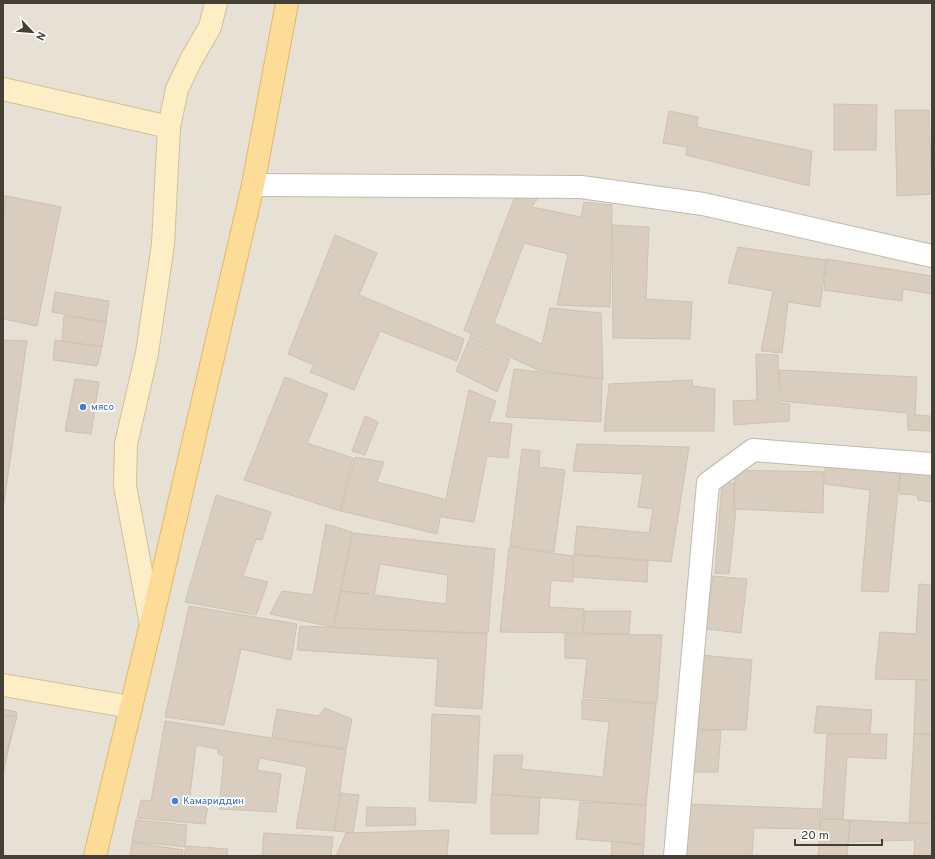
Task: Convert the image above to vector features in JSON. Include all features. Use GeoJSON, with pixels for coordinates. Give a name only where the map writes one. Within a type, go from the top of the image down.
{"type":"FeatureCollection","features":[{"type":"Feature","properties":{"kind":"main road"},"geometry":{"type":"LineString","coordinates":[[95,856],[151,624],[253,185],[287,3]]}},
{"type":"Feature","properties":{"kind":"street"},"geometry":{"type":"LineString","coordinates":[[151,624],[125,486],[126,444],[147,353],[163,244],[168,127],[177,89],[192,58],[210,27],[216,4]]}},
{"type":"Feature","properties":{"kind":"street"},"geometry":{"type":"LineString","coordinates":[[3,89],[168,127]]}},
{"type":"Feature","properties":{"kind":"street"},"geometry":{"type":"LineString","coordinates":[[253,185],[581,187],[703,204],[932,256]]}},
{"type":"Feature","properties":{"kind":"street"},"geometry":{"type":"LineString","coordinates":[[675,856],[708,483],[753,450],[932,464]]}},
{"type":"Feature","properties":{"kind":"street"},"geometry":{"type":"LineString","coordinates":[[3,685],[130,707]]}},
{"type":"Feature","properties":{"kind":"shaded area"},"geometry":{"type":"Polygon","coordinates":[[[3,3],[932,3],[932,856],[3,856],[3,3]]]}},
{"type":"Feature","properties":{"kind":"building"},"geometry":{"type":"Polygon","coordinates":[[[834,104],[877,105],[876,150],[834,150],[834,104]]]}},
{"type":"Feature","properties":{"kind":"building"},"geometry":{"type":"Polygon","coordinates":[[[895,110],[929,110],[932,194],[897,196],[895,110]]]}},
{"type":"Feature","properties":{"kind":"building"},"geometry":{"type":"Polygon","coordinates":[[[669,111],[698,117],[697,127],[812,151],[809,186],[686,155],[687,147],[663,143],[669,111]]]}},
{"type":"Feature","properties":{"kind":"building"},"geometry":{"type":"Polygon","coordinates":[[[539,195],[532,207],[581,217],[584,202],[612,205],[610,307],[557,305],[568,254],[524,243],[494,323],[542,344],[550,308],[601,313],[603,379],[538,370],[469,338],[472,334],[464,330],[514,199],[539,195]]]}},
{"type":"Feature","properties":{"kind":"building"},"geometry":{"type":"Polygon","coordinates":[[[3,196],[7,196],[3,219],[3,196]]]}},
{"type":"Feature","properties":{"kind":"building"},"geometry":{"type":"Polygon","coordinates":[[[7,196],[61,207],[37,326],[3,319],[3,219],[7,196]]]}},
{"type":"Feature","properties":{"kind":"building"},"geometry":{"type":"Polygon","coordinates":[[[612,225],[649,227],[646,299],[692,302],[690,339],[613,338],[612,225]]]}},
{"type":"Feature","properties":{"kind":"building"},"geometry":{"type":"Polygon","coordinates":[[[335,235],[377,253],[359,295],[464,339],[457,361],[380,331],[354,390],[310,372],[314,365],[288,354],[335,235]]]}},
{"type":"Feature","properties":{"kind":"building"},"geometry":{"type":"Polygon","coordinates":[[[738,247],[826,260],[820,307],[788,302],[782,353],[761,351],[773,291],[728,283],[738,247]]]}},
{"type":"Feature","properties":{"kind":"building"},"geometry":{"type":"Polygon","coordinates":[[[827,259],[932,276],[932,294],[903,289],[902,301],[824,290],[827,259]]]}},
{"type":"Feature","properties":{"kind":"building"},"geometry":{"type":"Polygon","coordinates":[[[55,292],[109,301],[106,322],[52,312],[55,292]]]}},
{"type":"Feature","properties":{"kind":"building"},"geometry":{"type":"Polygon","coordinates":[[[64,316],[106,322],[102,347],[62,341],[64,316]]]}},
{"type":"Feature","properties":{"kind":"building"},"geometry":{"type":"Polygon","coordinates":[[[3,340],[27,341],[3,510],[3,340]]]}},
{"type":"Feature","properties":{"kind":"building"},"geometry":{"type":"Polygon","coordinates":[[[55,340],[102,347],[97,366],[53,360],[55,340]]]}},
{"type":"Feature","properties":{"kind":"building"},"geometry":{"type":"Polygon","coordinates":[[[469,340],[510,359],[497,392],[456,371],[469,340]]]}},
{"type":"Feature","properties":{"kind":"building"},"geometry":{"type":"Polygon","coordinates":[[[756,354],[778,355],[779,403],[790,404],[789,421],[734,425],[733,401],[757,400],[756,354]]]}},
{"type":"Feature","properties":{"kind":"building"},"geometry":{"type":"Polygon","coordinates":[[[514,369],[602,379],[601,422],[506,417],[514,369]]]}},
{"type":"Feature","properties":{"kind":"building"},"geometry":{"type":"Polygon","coordinates":[[[779,370],[917,377],[915,415],[930,416],[930,431],[908,430],[907,413],[781,401],[779,370]]]}},
{"type":"Feature","properties":{"kind":"building"},"geometry":{"type":"Polygon","coordinates":[[[285,377],[328,394],[307,443],[353,458],[340,511],[244,480],[285,377]]]}},
{"type":"Feature","properties":{"kind":"building","name":"мясо"},"geometry":{"type":"Polygon","coordinates":[[[75,379],[99,382],[91,434],[65,431],[75,379]]]}},
{"type":"Feature","properties":{"kind":"building"},"geometry":{"type":"Polygon","coordinates":[[[692,380],[693,386],[715,389],[714,431],[604,431],[609,384],[692,380]]]}},
{"type":"Feature","properties":{"kind":"building"},"geometry":{"type":"Polygon","coordinates":[[[469,390],[496,401],[489,422],[512,424],[508,458],[487,456],[474,522],[442,517],[469,390]]]}},
{"type":"Feature","properties":{"kind":"building"},"geometry":{"type":"Polygon","coordinates":[[[365,416],[378,422],[365,455],[352,451],[365,416]]]}},
{"type":"Feature","properties":{"kind":"building"},"geometry":{"type":"Polygon","coordinates":[[[577,444],[689,447],[671,562],[574,554],[577,526],[649,533],[653,509],[638,507],[643,474],[573,471],[577,444]]]}},
{"type":"Feature","properties":{"kind":"building"},"geometry":{"type":"Polygon","coordinates":[[[522,449],[540,451],[539,467],[565,470],[554,552],[510,546],[522,449]]]}},
{"type":"Feature","properties":{"kind":"building"},"geometry":{"type":"Polygon","coordinates":[[[355,457],[384,462],[377,482],[444,499],[437,534],[341,511],[355,457]]]}},
{"type":"Feature","properties":{"kind":"building"},"geometry":{"type":"Polygon","coordinates":[[[825,467],[900,472],[888,592],[861,591],[870,490],[825,484],[825,467]]]}},
{"type":"Feature","properties":{"kind":"building"},"geometry":{"type":"Polygon","coordinates":[[[735,470],[824,472],[823,513],[734,509],[735,470]]]}},
{"type":"Feature","properties":{"kind":"building"},"geometry":{"type":"Polygon","coordinates":[[[901,472],[932,474],[932,502],[918,500],[917,495],[899,494],[901,472]]]}},
{"type":"Feature","properties":{"kind":"building"},"geometry":{"type":"Polygon","coordinates":[[[722,483],[734,483],[733,510],[736,510],[729,574],[715,573],[722,483]]]}},
{"type":"Feature","properties":{"kind":"building"},"geometry":{"type":"Polygon","coordinates":[[[216,495],[271,512],[262,540],[256,539],[243,576],[268,582],[256,615],[185,602],[216,495]]]}},
{"type":"Feature","properties":{"kind":"building"},"geometry":{"type":"Polygon","coordinates":[[[326,524],[352,532],[333,627],[270,614],[282,591],[313,595],[326,524]]]}},
{"type":"Feature","properties":{"kind":"building"},"geometry":{"type":"Polygon","coordinates":[[[353,533],[495,549],[488,633],[334,628],[353,533]],[[380,564],[374,595],[446,604],[448,575],[380,564]]]}},
{"type":"Feature","properties":{"kind":"building"},"geometry":{"type":"Polygon","coordinates":[[[509,547],[573,556],[573,582],[551,580],[549,607],[584,609],[582,633],[500,632],[509,547]]]}},
{"type":"Feature","properties":{"kind":"building"},"geometry":{"type":"Polygon","coordinates":[[[574,555],[648,561],[647,582],[574,577],[574,555]]]}},
{"type":"Feature","properties":{"kind":"building"},"geometry":{"type":"Polygon","coordinates":[[[713,576],[747,579],[741,633],[706,629],[713,576]]]}},
{"type":"Feature","properties":{"kind":"building"},"geometry":{"type":"Polygon","coordinates":[[[919,584],[932,585],[932,680],[875,679],[880,632],[916,634],[919,584]]]}},
{"type":"Feature","properties":{"kind":"building"},"geometry":{"type":"Polygon","coordinates":[[[189,606],[297,624],[291,660],[241,649],[224,725],[165,717],[189,606]]]}},
{"type":"Feature","properties":{"kind":"building"},"geometry":{"type":"Polygon","coordinates":[[[585,611],[631,611],[629,634],[583,633],[585,611]]]}},
{"type":"Feature","properties":{"kind":"building"},"geometry":{"type":"Polygon","coordinates":[[[300,626],[487,634],[482,709],[435,706],[438,659],[297,650],[300,626]]]}},
{"type":"Feature","properties":{"kind":"building"},"geometry":{"type":"Polygon","coordinates":[[[565,634],[662,635],[657,703],[583,697],[587,659],[565,658],[565,634]]]}},
{"type":"Feature","properties":{"kind":"building"},"geometry":{"type":"Polygon","coordinates":[[[701,655],[752,660],[746,730],[694,729],[701,655]]]}},
{"type":"Feature","properties":{"kind":"building"},"geometry":{"type":"Polygon","coordinates":[[[916,680],[932,680],[932,734],[914,734],[916,680]]]}},
{"type":"Feature","properties":{"kind":"building"},"geometry":{"type":"Polygon","coordinates":[[[582,699],[656,704],[646,805],[492,794],[494,755],[523,755],[521,769],[603,777],[609,722],[582,719],[582,699]]]}},
{"type":"Feature","properties":{"kind":"building"},"geometry":{"type":"Polygon","coordinates":[[[817,706],[872,710],[870,734],[814,733],[817,706]]]}},
{"type":"Feature","properties":{"kind":"building"},"geometry":{"type":"Polygon","coordinates":[[[325,708],[352,719],[346,749],[272,737],[277,709],[318,716],[325,708]]]}},
{"type":"Feature","properties":{"kind":"building"},"geometry":{"type":"Polygon","coordinates":[[[3,709],[17,712],[3,774],[3,709]]]}},
{"type":"Feature","properties":{"kind":"building"},"geometry":{"type":"Polygon","coordinates":[[[432,714],[480,716],[476,803],[429,801],[432,714]]]}},
{"type":"Feature","properties":{"kind":"building"},"geometry":{"type":"Polygon","coordinates":[[[3,715],[17,717],[3,763],[3,715]]]}},
{"type":"Feature","properties":{"kind":"building"},"geometry":{"type":"Polygon","coordinates":[[[165,721],[346,750],[334,831],[296,828],[307,767],[260,758],[257,770],[281,774],[276,812],[219,809],[224,756],[218,754],[218,749],[196,745],[189,804],[208,805],[205,824],[137,818],[141,800],[151,801],[165,721]]]}},
{"type":"Feature","properties":{"kind":"building"},"geometry":{"type":"Polygon","coordinates":[[[694,730],[721,730],[718,772],[693,772],[694,730]]]}},
{"type":"Feature","properties":{"kind":"building"},"geometry":{"type":"Polygon","coordinates":[[[827,734],[887,734],[886,759],[847,757],[843,819],[822,819],[827,734]]]}},
{"type":"Feature","properties":{"kind":"building"},"geometry":{"type":"Polygon","coordinates":[[[914,734],[932,735],[932,824],[909,822],[914,734]]]}},
{"type":"Feature","properties":{"kind":"building"},"geometry":{"type":"Polygon","coordinates":[[[341,793],[359,795],[353,833],[335,831],[341,793]]]}},
{"type":"Feature","properties":{"kind":"building"},"geometry":{"type":"Polygon","coordinates":[[[491,794],[540,798],[538,834],[491,834],[491,794]]]}},
{"type":"Feature","properties":{"kind":"building"},"geometry":{"type":"Polygon","coordinates":[[[580,802],[646,805],[644,844],[576,839],[580,802]]]}},
{"type":"Feature","properties":{"kind":"building"},"geometry":{"type":"Polygon","coordinates":[[[686,804],[821,809],[819,829],[754,828],[752,856],[682,856],[686,804]]]}},
{"type":"Feature","properties":{"kind":"building"},"geometry":{"type":"Polygon","coordinates":[[[367,807],[415,808],[416,825],[366,826],[367,807]]]}},
{"type":"Feature","properties":{"kind":"building"},"geometry":{"type":"Polygon","coordinates":[[[821,819],[850,820],[847,856],[818,856],[821,819]]]}},
{"type":"Feature","properties":{"kind":"building"},"geometry":{"type":"Polygon","coordinates":[[[136,820],[187,825],[185,847],[132,841],[136,820]]]}},
{"type":"Feature","properties":{"kind":"building"},"geometry":{"type":"Polygon","coordinates":[[[851,820],[932,824],[932,856],[914,856],[915,840],[848,842],[851,820]]]}},
{"type":"Feature","properties":{"kind":"building"},"geometry":{"type":"Polygon","coordinates":[[[449,830],[447,856],[336,856],[346,833],[449,830]]]}},
{"type":"Feature","properties":{"kind":"building"},"geometry":{"type":"Polygon","coordinates":[[[264,833],[333,837],[331,856],[262,856],[264,833]]]}},
{"type":"Feature","properties":{"kind":"building"},"geometry":{"type":"Polygon","coordinates":[[[612,841],[644,845],[643,856],[611,856],[612,841]]]}},
{"type":"Feature","properties":{"kind":"building"},"geometry":{"type":"Polygon","coordinates":[[[132,842],[183,850],[182,856],[130,856],[132,842]]]}},
{"type":"Feature","properties":{"kind":"building"},"geometry":{"type":"Polygon","coordinates":[[[186,846],[228,849],[227,856],[184,856],[186,846]]]}},
{"type":"Feature","properties":{"kind":"place","name":"мясо"},"geometry":{"type":"Point","coordinates":[83,407]}},
{"type":"Feature","properties":{"kind":"place","name":"Камариддин"},"geometry":{"type":"Point","coordinates":[175,801]}}]}
